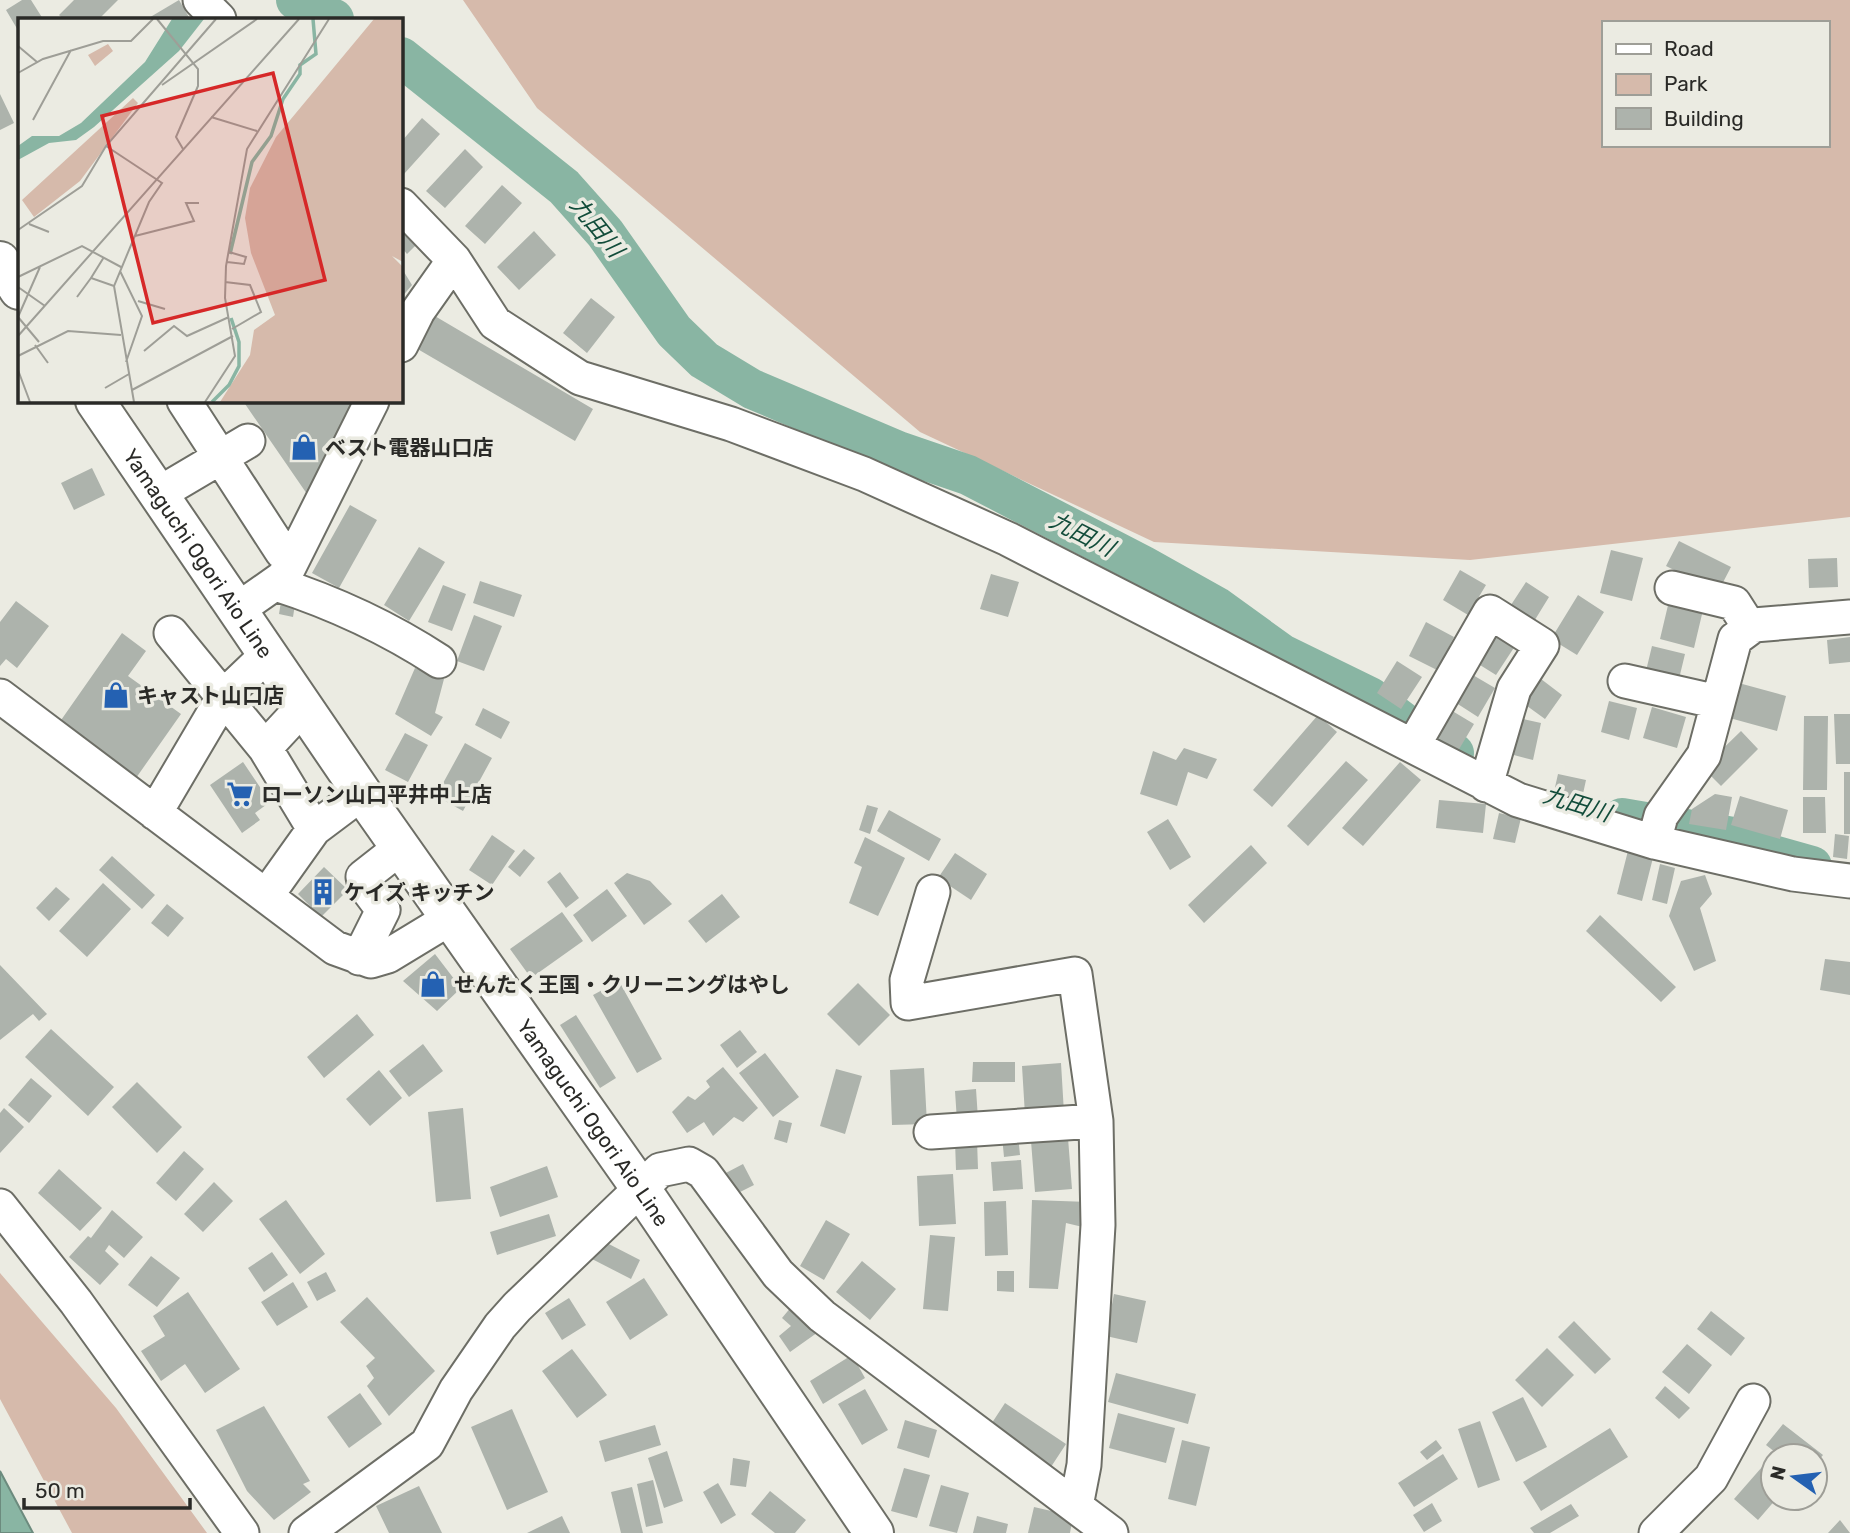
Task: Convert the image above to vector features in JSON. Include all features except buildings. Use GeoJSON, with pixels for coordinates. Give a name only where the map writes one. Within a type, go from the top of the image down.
{"type":"FeatureCollection","features":[{"type":"Feature","properties":{"kind":"main road"},"geometry":{"type":"LineString","coordinates":[[0,261],[18,288]]}},
{"type":"Feature","properties":{"kind":"main road","name":"Yamaguchi Ogori Aio Line"},"geometry":{"type":"LineString","coordinates":[[96,402],[449,919],[641,1189],[874,1533]]}},
{"type":"Feature","properties":{"kind":"street"},"geometry":{"type":"LineString","coordinates":[[200,0],[218,18]]}},
{"type":"Feature","properties":{"kind":"street"},"geometry":{"type":"LineString","coordinates":[[402,206],[454,260],[495,323],[580,378],[730,424],[864,474],[1008,539],[1489,774],[1518,800],[1657,831],[1793,874],[1850,881]]}},
{"type":"Feature","properties":{"kind":"street"},"geometry":{"type":"LineString","coordinates":[[402,343],[418,311],[454,260]]}},
{"type":"Feature","properties":{"kind":"street"},"geometry":{"type":"LineString","coordinates":[[185,402],[234,449],[282,552]]}},
{"type":"Feature","properties":{"kind":"street"},"geometry":{"type":"LineString","coordinates":[[237,610],[284,577],[372,402]]}},
{"type":"Feature","properties":{"kind":"street"},"geometry":{"type":"LineString","coordinates":[[160,494],[234,449]]}},
{"type":"Feature","properties":{"kind":"street"},"geometry":{"type":"LineString","coordinates":[[276,584],[335,604],[402,637],[439,661]]}},
{"type":"Feature","properties":{"kind":"street"},"geometry":{"type":"LineString","coordinates":[[1672,588],[1734,603],[1750,628]]}},
{"type":"Feature","properties":{"kind":"street"},"geometry":{"type":"LineString","coordinates":[[1416,739],[1490,612],[1542,645],[1514,689],[1489,774]]}},
{"type":"Feature","properties":{"kind":"street"},"geometry":{"type":"LineString","coordinates":[[1657,831],[1704,755],[1735,639],[1754,625],[1850,617]]}},
{"type":"Feature","properties":{"kind":"street"},"geometry":{"type":"LineString","coordinates":[[171,633],[265,748],[314,829]]}},
{"type":"Feature","properties":{"kind":"street"},"geometry":{"type":"LineString","coordinates":[[155,813],[224,696],[267,655]]}},
{"type":"Feature","properties":{"kind":"street"},"geometry":{"type":"LineString","coordinates":[[1625,681],[1718,702]]}},
{"type":"Feature","properties":{"kind":"street"},"geometry":{"type":"LineString","coordinates":[[0,696],[335,948],[371,961],[388,956],[449,919]]}},
{"type":"Feature","properties":{"kind":"street"},"geometry":{"type":"LineString","coordinates":[[265,748],[303,706]]}},
{"type":"Feature","properties":{"kind":"street"},"geometry":{"type":"LineString","coordinates":[[267,895],[314,829],[362,793]]}},
{"type":"Feature","properties":{"kind":"street"},"geometry":{"type":"LineString","coordinates":[[359,958],[383,910],[365,887],[363,877],[400,848]]}},
{"type":"Feature","properties":{"kind":"street"},"geometry":{"type":"LineString","coordinates":[[933,892],[907,980],[908,1003],[1075,974],[1096,1121],[1098,1225],[1084,1465],[1076,1506]]}},
{"type":"Feature","properties":{"kind":"street"},"geometry":{"type":"LineString","coordinates":[[931,1132],[1096,1121]]}},
{"type":"Feature","properties":{"kind":"street"},"geometry":{"type":"LineString","coordinates":[[306,1533],[427,1444],[456,1390],[500,1326],[660,1170],[689,1164],[703,1172],[778,1274],[822,1316],[1111,1533]]}},
{"type":"Feature","properties":{"kind":"street"},"geometry":{"type":"LineString","coordinates":[[0,1206],[76,1302],[242,1533]]}},
{"type":"Feature","properties":{"kind":"street"},"geometry":{"type":"LineString","coordinates":[[1656,1533],[1711,1478],[1753,1401]]}},
{"type":"Feature","properties":{"kind":"green space"},"geometry":{"type":"Polygon","coordinates":[[[463,0],[1850,0],[1850,517],[1470,560],[1154,542],[920,432],[537,108],[463,0]]]}},
{"type":"Feature","properties":{"kind":"green space"},"geometry":{"type":"Polygon","coordinates":[[[0,1273],[116,1408],[207,1533],[72,1533],[0,1399],[0,1273]]]}},
{"type":"Feature","properties":{"kind":"shaded area"},"geometry":{"type":"Polygon","coordinates":[[[0,1471],[33,1533],[0,1533],[0,1471]]]}},
{"type":"Feature","properties":{"kind":"waterway","name":"九田川"},"geometry":{"type":"LineString","coordinates":[[296,0],[332,18]]}},
{"type":"Feature","properties":{"kind":"waterway","name":"九田川"},"geometry":{"type":"LineString","coordinates":[[402,58],[564,187],[605,233],[674,331],[704,360],[752,389],[898,451],[968,475],[1142,565],[1217,607],[1282,654],[1370,697],[1403,722],[1454,753]]}},
{"type":"Feature","properties":{"kind":"waterway","name":"九田川"},"geometry":{"type":"LineString","coordinates":[[1622,818],[1733,837],[1773,855],[1812,866]]}},
{"type":"Feature","properties":{"kind":"place","name":"ベスト電器山口店"},"geometry":{"type":"Point","coordinates":[304,447]}},
{"type":"Feature","properties":{"kind":"place","name":"キャスト山口店"},"geometry":{"type":"Point","coordinates":[116,695]}},
{"type":"Feature","properties":{"kind":"place","name":"ローソン山口平井中上店"},"geometry":{"type":"Point","coordinates":[240,794]}},
{"type":"Feature","properties":{"kind":"place","name":"ケイズ キッチン"},"geometry":{"type":"Point","coordinates":[323,892]}},
{"type":"Feature","properties":{"kind":"place","name":"せんたく王国・クリーニングはやし"},"geometry":{"type":"Point","coordinates":[433,984]}}]}
